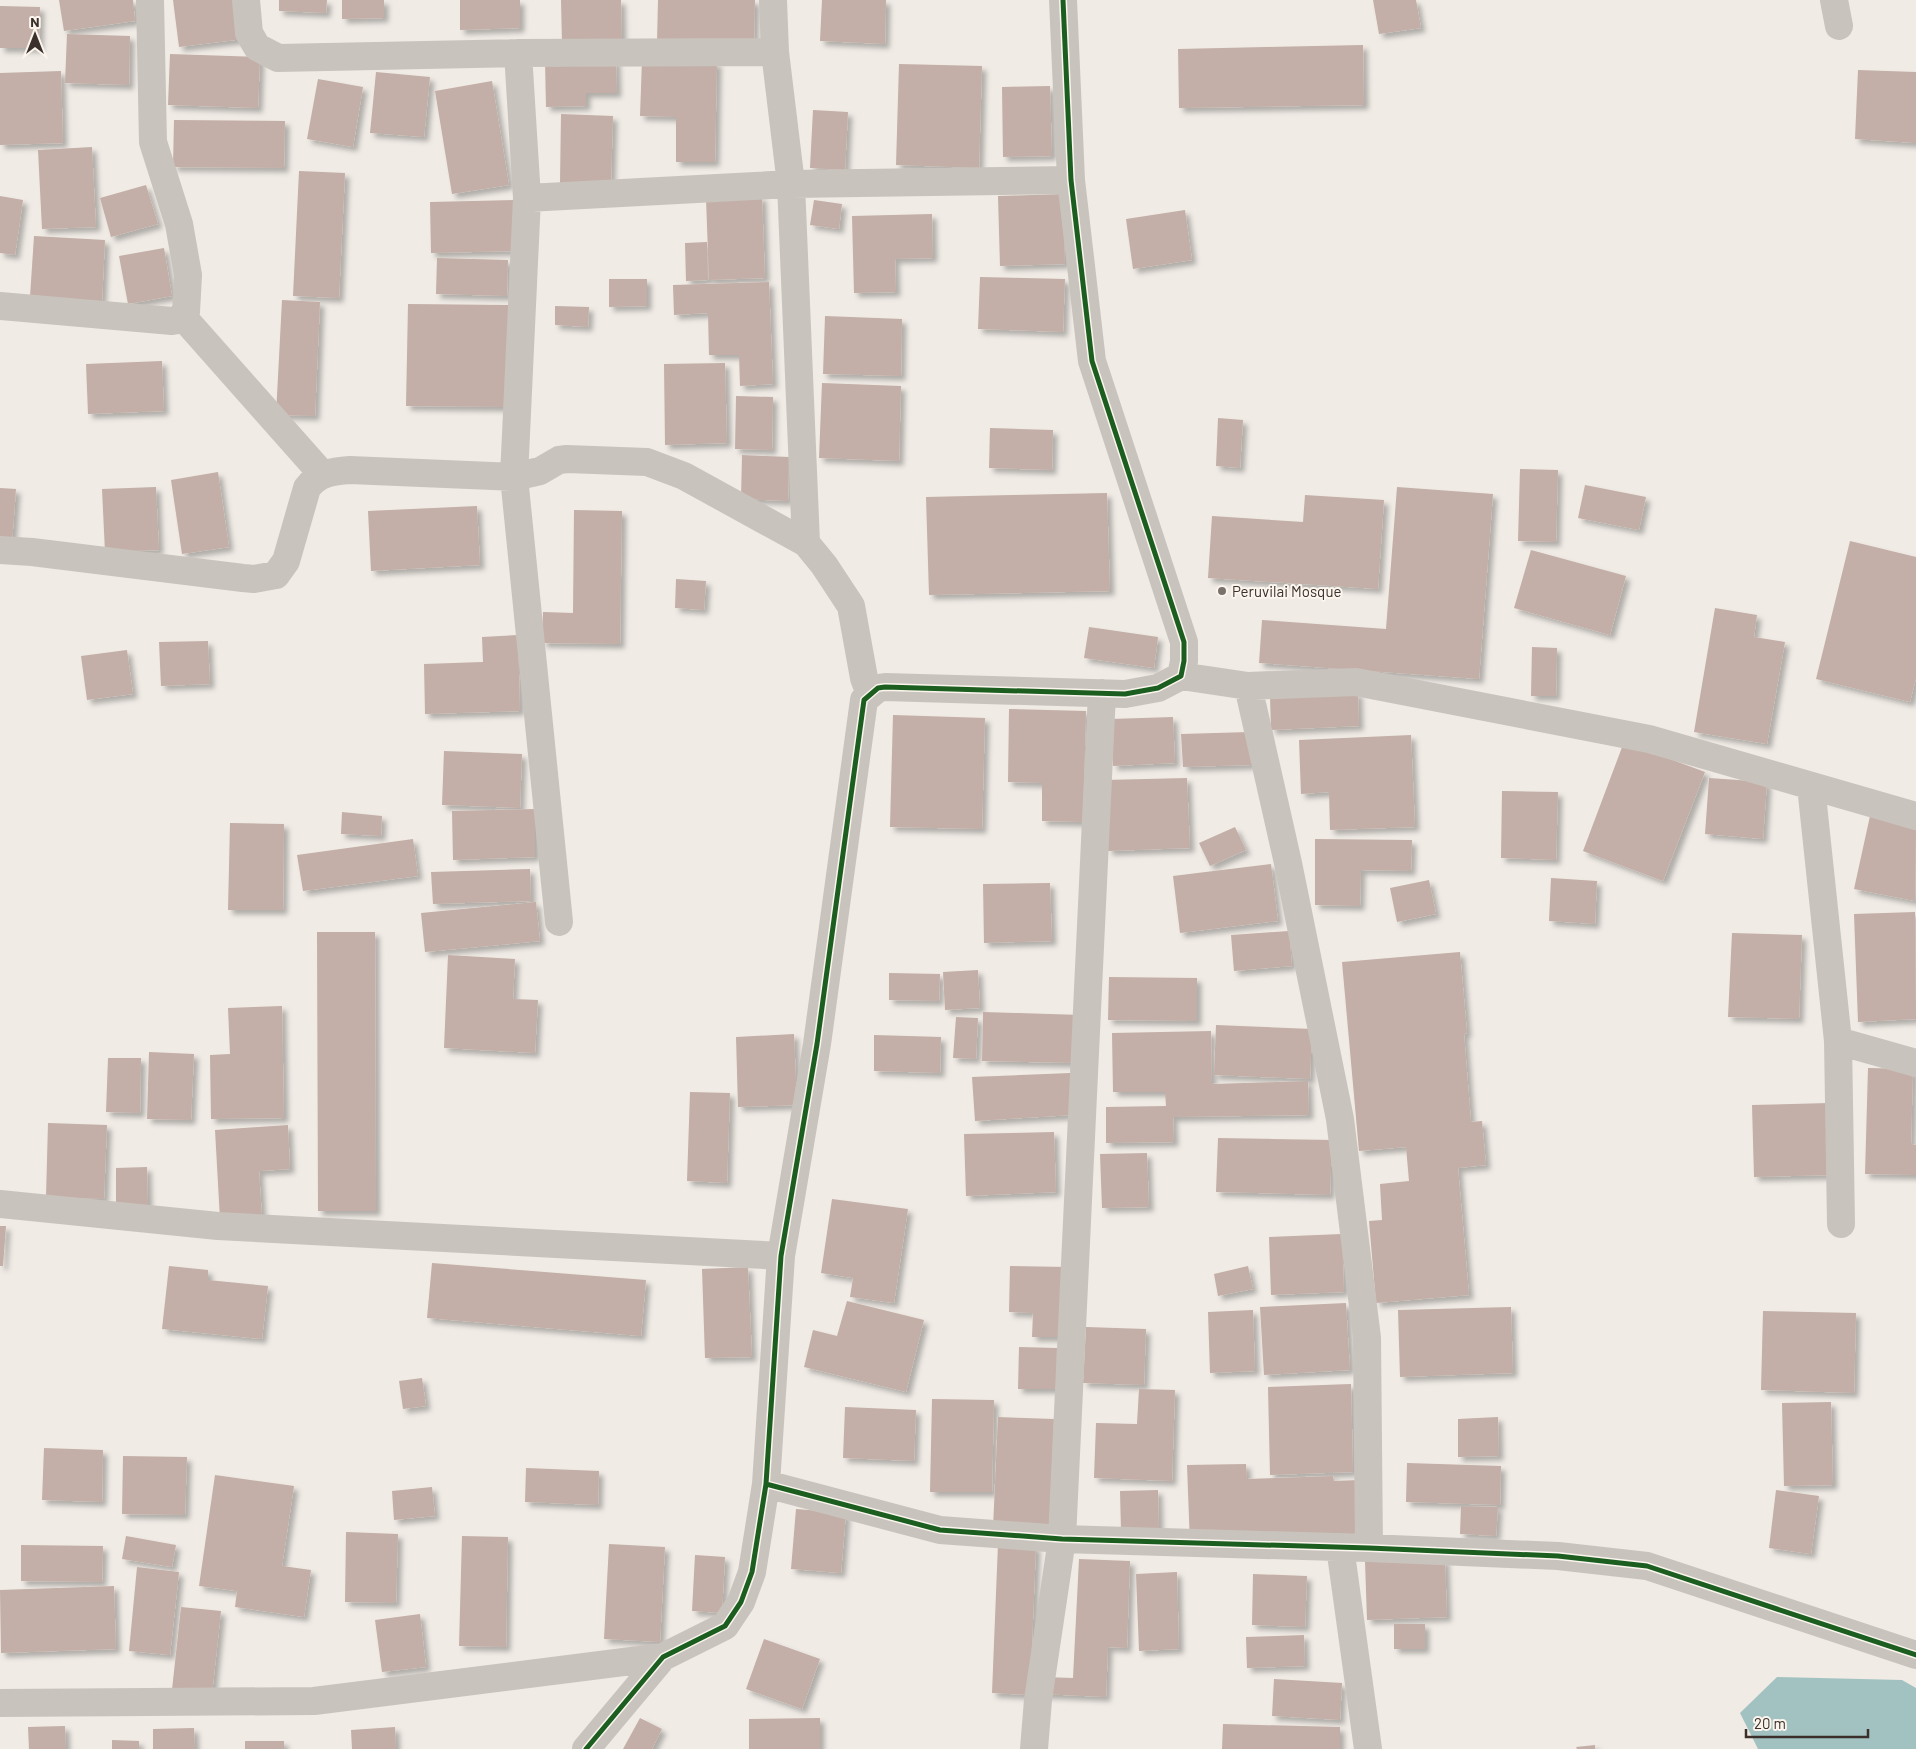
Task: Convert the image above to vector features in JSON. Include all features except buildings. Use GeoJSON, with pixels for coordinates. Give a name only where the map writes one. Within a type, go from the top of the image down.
{"type":"FeatureCollection","features":[{"type":"Feature","properties":{"kind":"street"},"geometry":{"type":"LineString","coordinates":[[0,306],[172,322],[183,317],[186,312],[188,275],[178,224],[153,142],[150,0]]}},
{"type":"Feature","properties":{"kind":"street"},"geometry":{"type":"LineString","coordinates":[[246,0],[249,33],[257,47],[278,58],[518,53],[775,52]]}},
{"type":"Feature","properties":{"kind":"street"},"geometry":{"type":"LineString","coordinates":[[773,0],[775,52],[791,184],[806,543]]}},
{"type":"Feature","properties":{"kind":"street"},"geometry":{"type":"LineString","coordinates":[[1062,0],[1071,180],[1092,361],[1184,642],[1184,660],[1181,676]]}},
{"type":"Feature","properties":{"kind":"street"},"geometry":{"type":"LineString","coordinates":[[1834,0],[1839,26]]}},
{"type":"Feature","properties":{"kind":"street"},"geometry":{"type":"LineString","coordinates":[[518,53],[527,198],[514,477],[559,922]]}},
{"type":"Feature","properties":{"kind":"street"},"geometry":{"type":"LineString","coordinates":[[527,198],[791,184],[1071,180]]}},
{"type":"Feature","properties":{"kind":"street"},"geometry":{"type":"LineString","coordinates":[[183,317],[323,475]]}},
{"type":"Feature","properties":{"kind":"street"},"geometry":{"type":"LineString","coordinates":[[0,550],[32,552],[254,579],[276,575],[286,561],[307,488],[314,479],[331,472],[350,470],[514,477],[540,471],[559,460],[567,459],[647,462],[684,476],[806,543],[824,565],[851,606],[864,678],[870,694]]}},
{"type":"Feature","properties":{"kind":"street"},"geometry":{"type":"LineString","coordinates":[[0,1703],[314,1701],[663,1657],[725,1626],[741,1602],[752,1572],[766,1484],[781,1256],[817,1044],[864,700],[878,688],[1125,694],[1158,688],[1181,676],[1248,686],[1356,682],[1649,739],[1916,816]]}},
{"type":"Feature","properties":{"kind":"street"},"geometry":{"type":"LineString","coordinates":[[1248,686],[1288,863],[1340,1119],[1367,1338],[1369,1548]]}},
{"type":"Feature","properties":{"kind":"street"},"geometry":{"type":"LineString","coordinates":[[1034,1749],[1038,1700],[1062,1539],[1102,693]]}},
{"type":"Feature","properties":{"kind":"street"},"geometry":{"type":"LineString","coordinates":[[1811,786],[1838,1041],[1842,1224]]}},
{"type":"Feature","properties":{"kind":"street"},"geometry":{"type":"LineString","coordinates":[[1838,1041],[1916,1063]]}},
{"type":"Feature","properties":{"kind":"street"},"geometry":{"type":"LineString","coordinates":[[0,1204],[218,1226],[781,1256]]}},
{"type":"Feature","properties":{"kind":"street"},"geometry":{"type":"LineString","coordinates":[[766,1484],[940,1530],[1062,1539],[1340,1547],[1558,1556],[1647,1566],[1916,1655]]}},
{"type":"Feature","properties":{"kind":"street"},"geometry":{"type":"LineString","coordinates":[[1340,1547],[1368,1749]]}},
{"type":"Feature","properties":{"kind":"street"},"geometry":{"type":"LineString","coordinates":[[586,1749],[663,1657]]}},
{"type":"Feature","properties":{"kind":"water"},"geometry":{"type":"Polygon","coordinates":[[[1777,1677],[1902,1680],[1916,1688],[1916,1749],[1758,1749],[1740,1713],[1777,1677]]]}},
{"type":"Feature","properties":{"kind":"cycle path"},"geometry":{"type":"LineString","coordinates":[[586,1749],[663,1657],[725,1626],[741,1602],[752,1572],[766,1484],[781,1256],[817,1044],[864,700],[878,688],[885,687],[1125,694],[1158,688],[1181,676],[1184,661],[1184,642],[1092,361],[1071,180],[1063,0]]}},
{"type":"Feature","properties":{"kind":"cycle path"},"geometry":{"type":"LineString","coordinates":[[766,1484],[940,1530],[1062,1539],[1369,1548],[1558,1556],[1647,1566],[1916,1655]]}},
{"type":"Feature","properties":{"kind":"place","name":"Peruvilai Mosque"},"geometry":{"type":"Point","coordinates":[1222,591]}}]}
